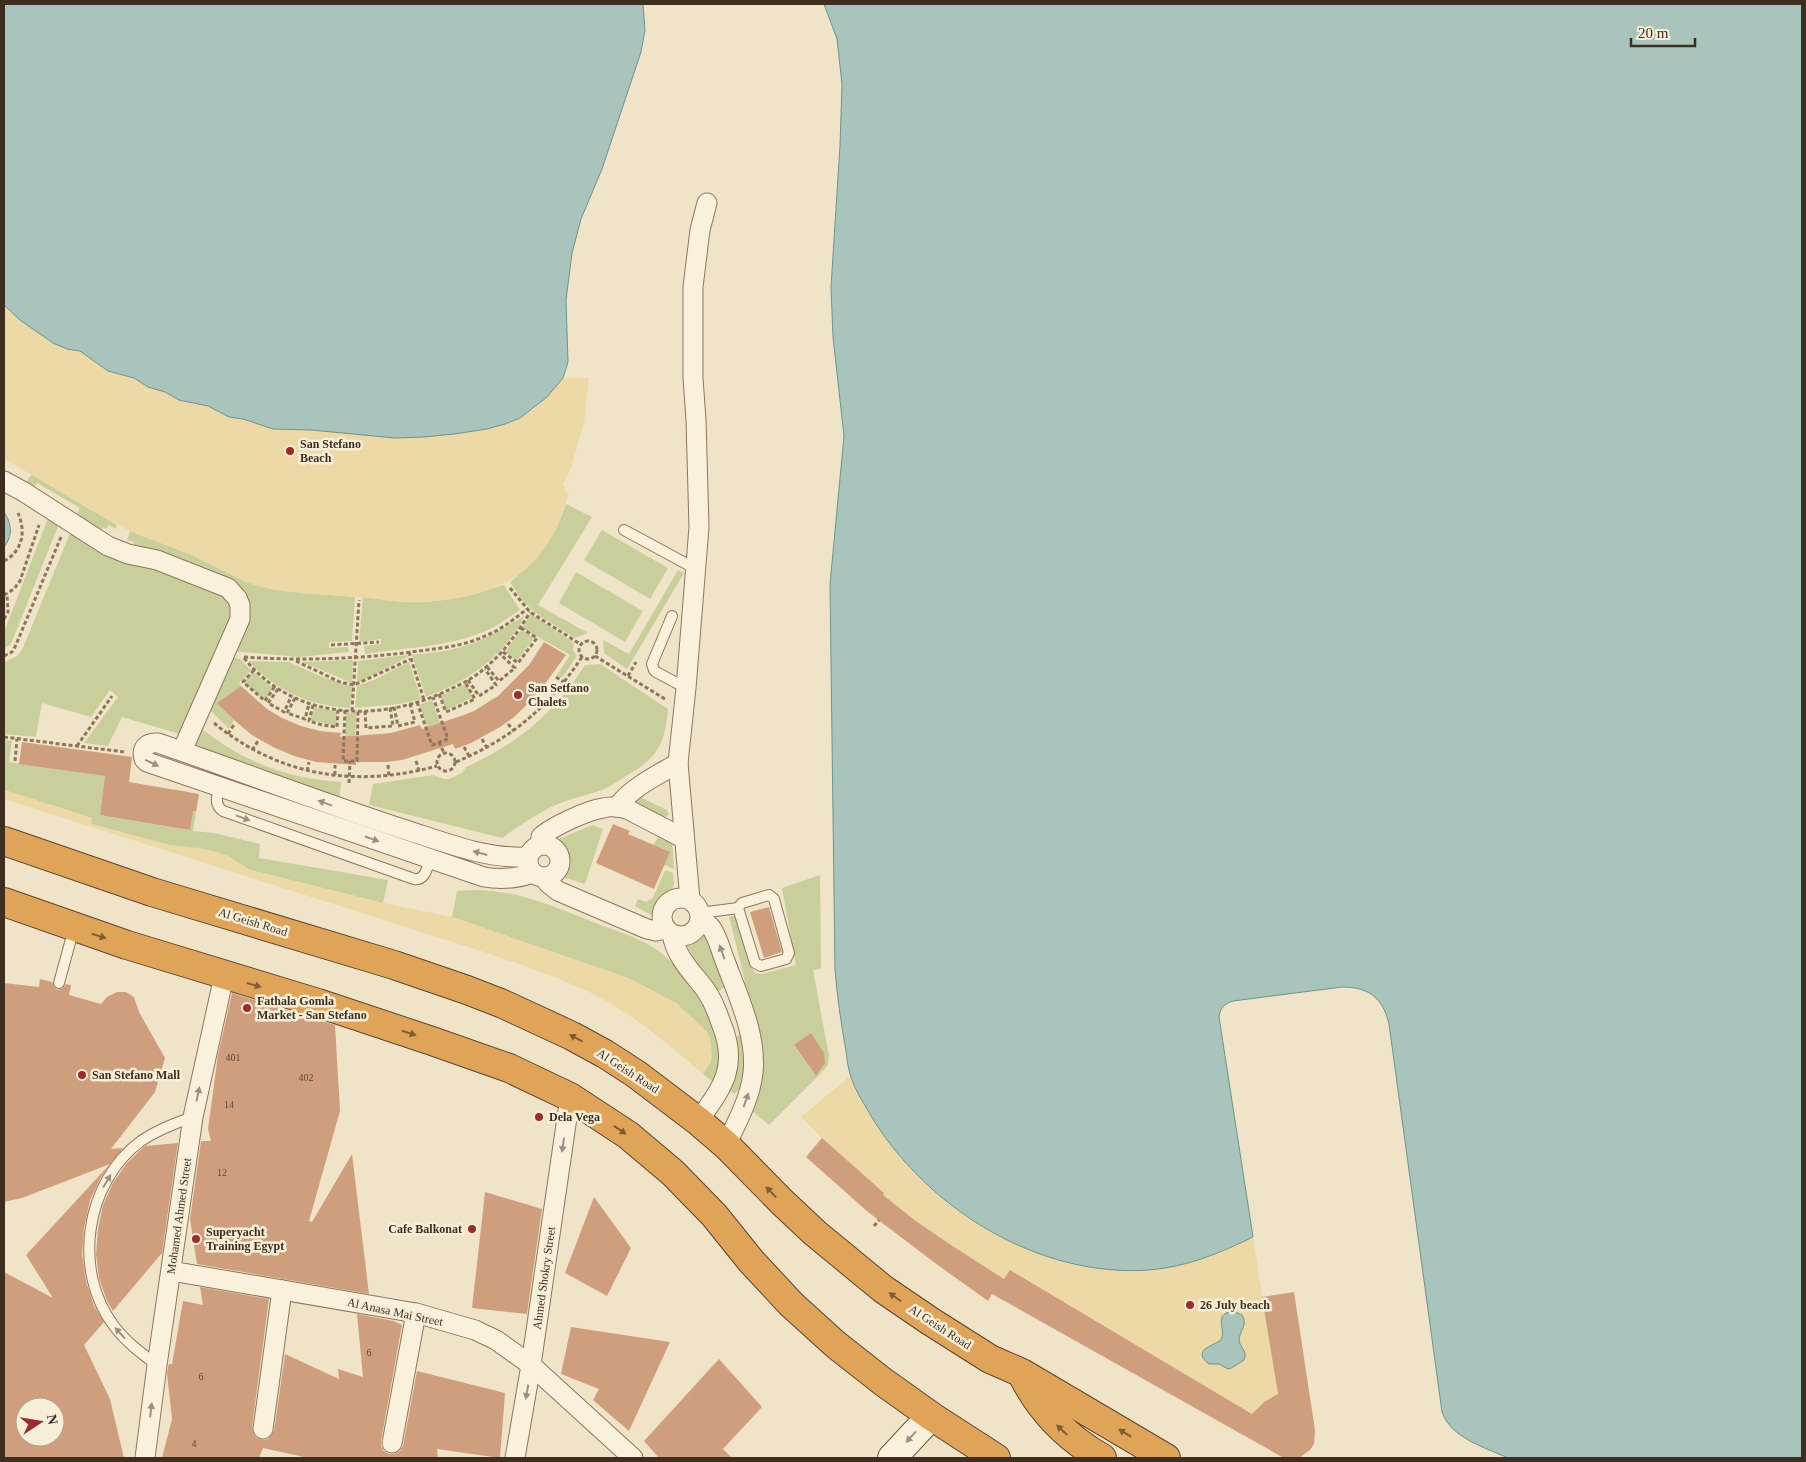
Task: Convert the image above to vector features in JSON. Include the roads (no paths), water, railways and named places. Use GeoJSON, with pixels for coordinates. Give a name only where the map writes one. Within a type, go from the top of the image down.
{"type":"FeatureCollection","features":[{"type":"Feature","properties":{"kind":"highway","name":"Al Geish Road"},"geometry":{"type":"LineString","coordinates":[[4,841],[152,892],[394,965],[503,1004],[605,1054],[636,1074],[698,1121],[726,1145],[815,1233],[883,1288],[930,1322],[978,1352],[1022,1374],[1166,1458]]}},
{"type":"Feature","properties":{"kind":"highway"},"geometry":{"type":"LineString","coordinates":[[4,902],[224,976],[318,1003],[432,1041],[509,1068],[570,1097],[628,1135],[673,1173],[714,1215],[751,1261],[790,1304],[855,1360],[931,1416],[996,1458]]}},
{"type":"Feature","properties":{"kind":"highway"},"geometry":{"type":"LineString","coordinates":[[1022,1374],[1030,1390],[1050,1418],[1066,1434],[1102,1458]]}},
{"type":"Feature","properties":{"kind":"street"},"geometry":{"type":"LineString","coordinates":[[536,863],[548,883],[558,891],[647,929],[669,931],[679,936],[693,932],[698,927],[697,911],[683,838],[678,763],[699,527],[692,316],[696,259],[707,203]]}},
{"type":"Feature","properties":{"kind":"street"},"geometry":{"type":"LineString","coordinates":[[13,486],[108,546],[157,560],[228,588],[233,593],[240,605],[240,619],[182,751]]}},
{"type":"Feature","properties":{"kind":"street"},"geometry":{"type":"LineString","coordinates":[[536,863],[471,851],[343,810],[182,751],[152,742],[143,749],[147,762],[430,859],[484,877],[496,879],[518,878],[536,863],[541,836],[549,830],[586,813],[603,808],[617,807],[638,814],[683,838]]}},
{"type":"Feature","properties":{"kind":"street"},"geometry":{"type":"LineString","coordinates":[[617,807],[636,788],[678,763]]}},
{"type":"Feature","properties":{"kind":"street"},"geometry":{"type":"LineString","coordinates":[[698,1121],[717,1096],[728,1072],[730,1059],[726,1033],[711,998],[678,954],[662,915],[664,907],[676,898],[683,898],[714,931],[747,1025],[753,1060],[751,1084],[741,1115],[726,1145]]}},
{"type":"Feature","properties":{"kind":"street","name":"Mohamed Ahmed Street"},"geometry":{"type":"LineString","coordinates":[[145,1458],[156,1364],[193,1117],[224,976]]}},
{"type":"Feature","properties":{"kind":"street"},"geometry":{"type":"LineString","coordinates":[[711,998],[734,987]]}},
{"type":"Feature","properties":{"kind":"street"},"geometry":{"type":"LineString","coordinates":[[726,1033],[747,1025]]}},
{"type":"Feature","properties":{"kind":"street","name":"Ahmed Shokry Street"},"geometry":{"type":"LineString","coordinates":[[515,1458],[531,1365],[570,1097]]}},
{"type":"Feature","properties":{"kind":"street","name":"Al Anasa Mai Street"},"geometry":{"type":"LineString","coordinates":[[171,1271],[416,1313],[489,1337],[515,1352],[531,1365],[634,1458]]}},
{"type":"Feature","properties":{"kind":"street"},"geometry":{"type":"LineString","coordinates":[[263,1429],[282,1290]]}},
{"type":"Feature","properties":{"kind":"street"},"geometry":{"type":"LineString","coordinates":[[392,1443],[416,1313]]}},
{"type":"Feature","properties":{"kind":"street"},"geometry":{"type":"LineString","coordinates":[[892,1458],[931,1416]]}},
{"type":"Feature","properties":{"kind":"lane"},"geometry":{"type":"LineString","coordinates":[[624,530],[696,569]]}},
{"type":"Feature","properties":{"kind":"lane"},"geometry":{"type":"LineString","coordinates":[[672,616],[652,664],[656,672],[686,688]]}},
{"type":"Feature","properties":{"kind":"lane"},"geometry":{"type":"LineString","coordinates":[[697,911],[738,908],[742,903],[765,896],[772,896],[789,953],[786,959],[762,966],[755,963],[738,908]]}},
{"type":"Feature","properties":{"kind":"lane"},"geometry":{"type":"LineString","coordinates":[[59,983],[74,927]]}},
{"type":"Feature","properties":{"kind":"lane"},"geometry":{"type":"LineString","coordinates":[[156,1364],[133,1348],[113,1326],[99,1300],[91,1272],[88,1242],[93,1214],[103,1186],[119,1162],[140,1142],[166,1127],[193,1117]]}},
{"type":"Feature","properties":{"kind":"water"},"geometry":{"type":"Polygon","coordinates":[[[4,4],[643,4],[645,30],[641,52],[602,169],[581,219],[572,253],[566,300],[568,362],[563,378],[546,398],[520,418],[505,424],[454,434],[395,438],[311,430],[273,429],[243,419],[229,417],[208,406],[179,400],[165,392],[148,387],[134,378],[108,371],[80,351],[67,349],[53,343],[20,320],[4,305],[4,4]]]}},
{"type":"Feature","properties":{"kind":"water"},"geometry":{"type":"Polygon","coordinates":[[[824,4],[1802,4],[1802,1458],[1508,1458],[1469,1441],[1453,1429],[1446,1421],[1442,1412],[1389,1024],[1379,1001],[1360,989],[1342,987],[1233,1001],[1221,1009],[1219,1017],[1253,1237],[1216,1254],[1177,1266],[1149,1270],[1108,1269],[1067,1262],[1027,1249],[989,1230],[953,1207],[921,1179],[893,1148],[870,1114],[857,1091],[849,1071],[839,1010],[835,969],[830,584],[844,436],[833,337],[831,287],[842,84],[837,39],[824,4]]]}},
{"type":"Feature","properties":{"kind":"water"},"geometry":{"type":"Polygon","coordinates":[[[4,512],[9,521],[10,534],[4,547],[4,512]]]}},
{"type":"Feature","properties":{"kind":"water"},"geometry":{"type":"Polygon","coordinates":[[[1233,1311],[1242,1315],[1244,1319],[1239,1340],[1245,1357],[1244,1360],[1228,1369],[1219,1364],[1209,1364],[1202,1355],[1205,1349],[1221,1340],[1223,1316],[1233,1311]]]}},
{"type":"Feature","properties":{"kind":"place","name":"San Stefano Beach"},"geometry":{"type":"Point","coordinates":[290,451]}},
{"type":"Feature","properties":{"kind":"place","name":"San Setfano Chalets"},"geometry":{"type":"Point","coordinates":[518,695]}},
{"type":"Feature","properties":{"kind":"place","name":"Fathala Gomla Market - San Stefano"},"geometry":{"type":"Point","coordinates":[247,1008]}},
{"type":"Feature","properties":{"kind":"place","name":"San Stefano Mall"},"geometry":{"type":"Point","coordinates":[82,1075]}},
{"type":"Feature","properties":{"kind":"place","name":"Dela Vega"},"geometry":{"type":"Point","coordinates":[539,1117]}},
{"type":"Feature","properties":{"kind":"place","name":"Cafe Balkonat"},"geometry":{"type":"Point","coordinates":[472,1229]}},
{"type":"Feature","properties":{"kind":"place","name":"Superyacht Training Egypt"},"geometry":{"type":"Point","coordinates":[196,1239]}},
{"type":"Feature","properties":{"kind":"place","name":"26 July beach"},"geometry":{"type":"Point","coordinates":[1190,1305]}}]}
